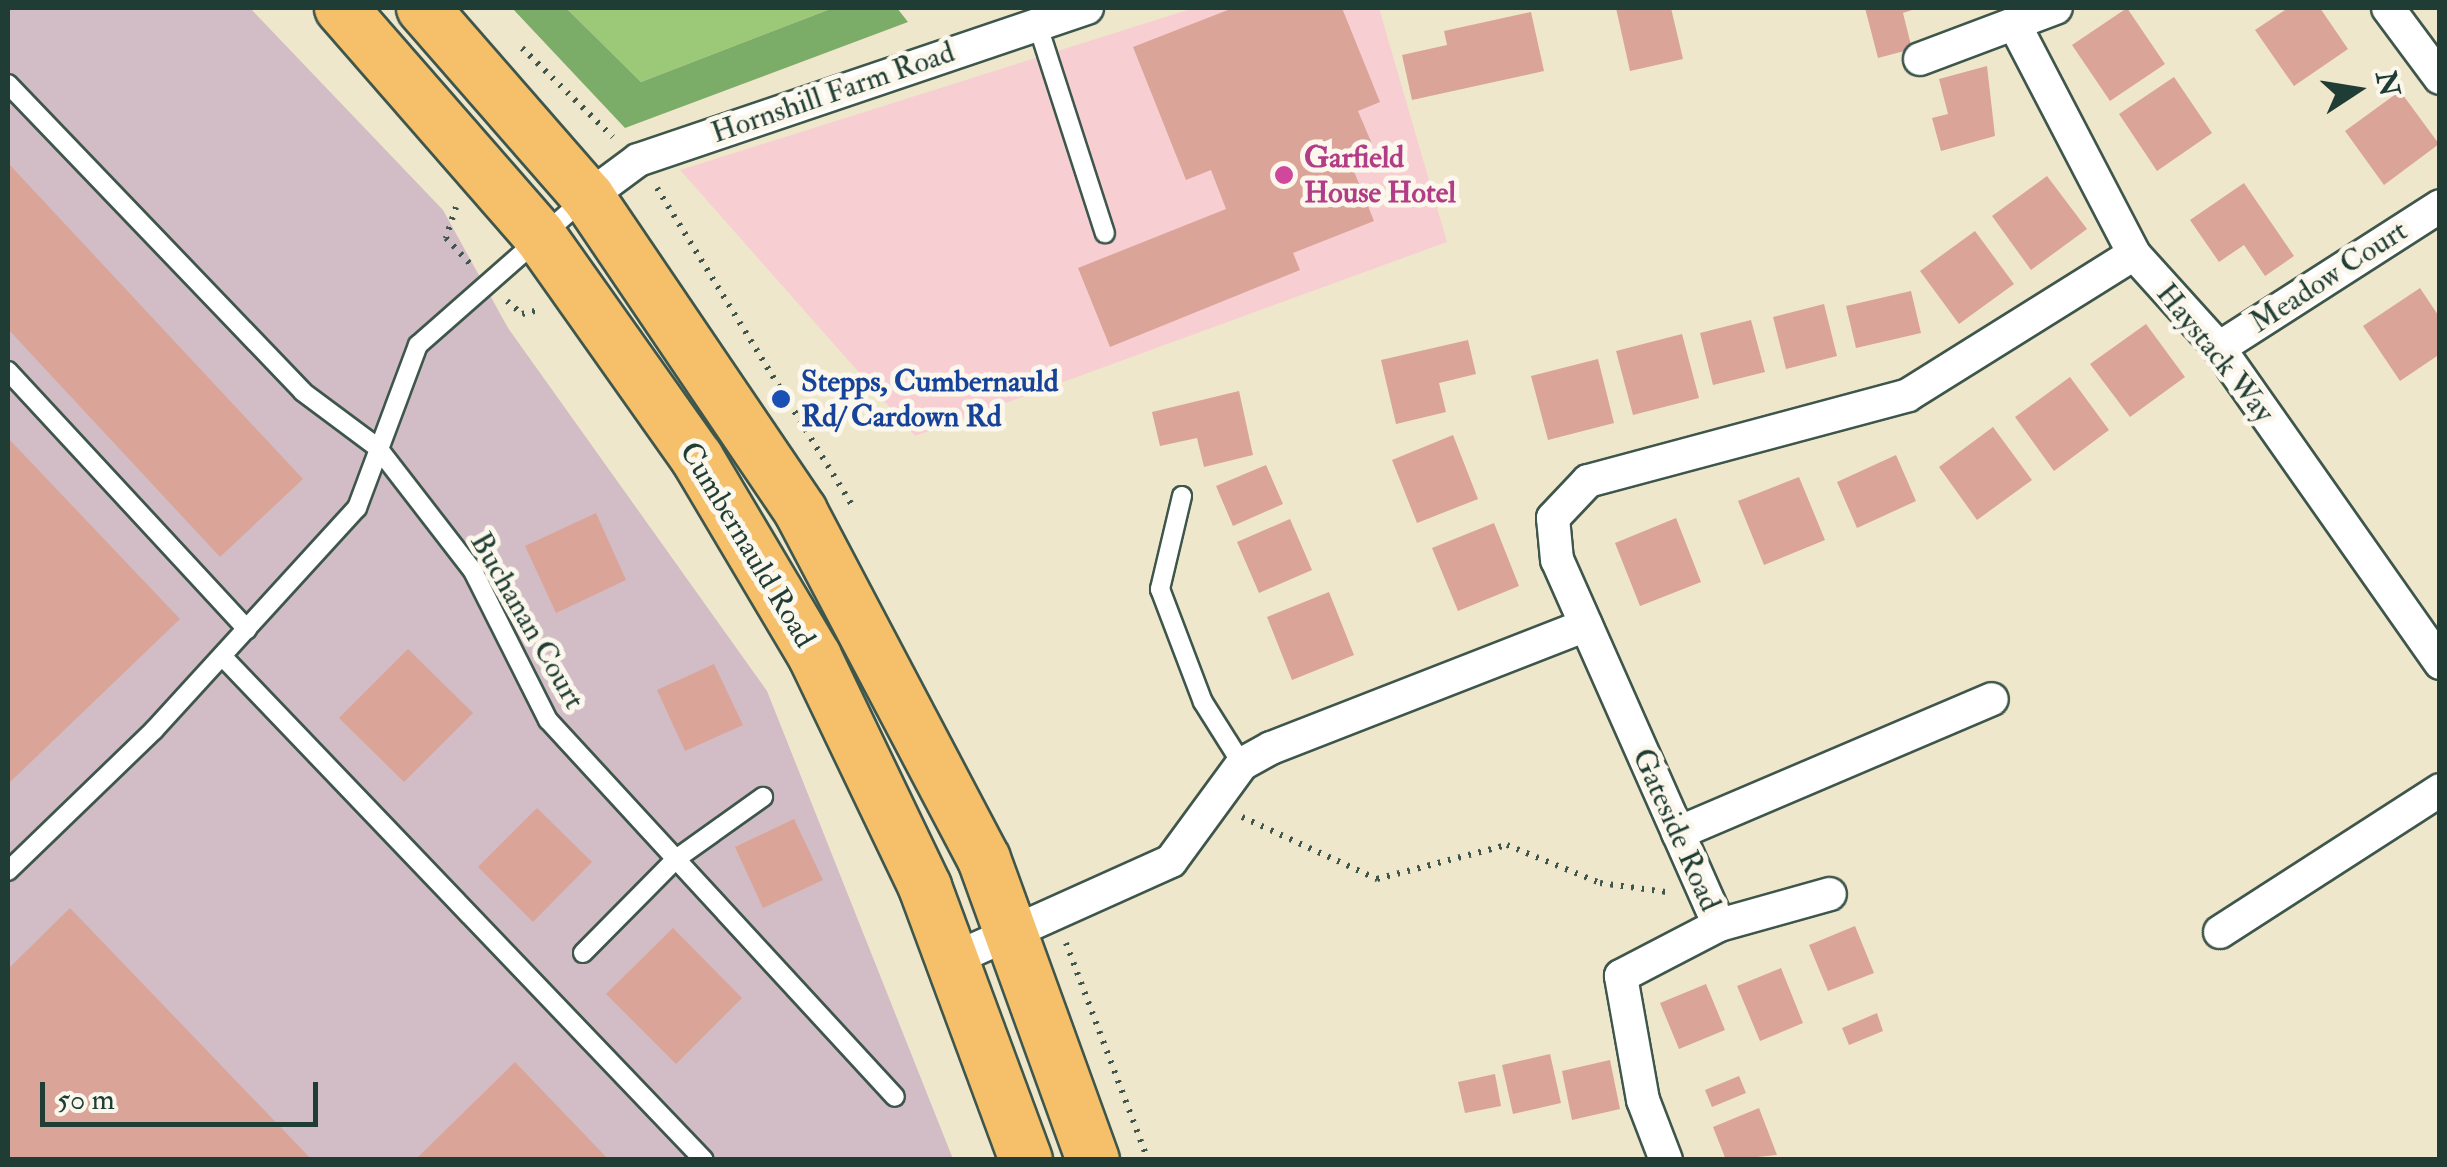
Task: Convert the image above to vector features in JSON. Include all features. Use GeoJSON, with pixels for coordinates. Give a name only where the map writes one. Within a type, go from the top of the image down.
{"type":"FeatureCollection","features":[{"type":"Feature","properties":{"kind":"main road","name":"Cumbernauld Road"},"geometry":{"type":"LineString","coordinates":[[340,8],[539,235],[698,458],[814,657],[951,960],[1026,1160]]}},
{"type":"Feature","properties":{"kind":"main road","name":"Cumbernauld Road"},"geometry":{"type":"LineString","coordinates":[[423,8],[588,197],[802,512],[984,859],[1093,1160]]}},
{"type":"Feature","properties":{"kind":"street","name":"Hornshill Farm Road"},"geometry":{"type":"LineString","coordinates":[[588,197],[638,160],[1086,8]]}},
{"type":"Feature","properties":{"kind":"street"},"geometry":{"type":"LineString","coordinates":[[1920,59],[2017,28],[2056,8]]}},
{"type":"Feature","properties":{"kind":"street"},"geometry":{"type":"LineString","coordinates":[[2388,8],[2440,78]]}},
{"type":"Feature","properties":{"kind":"street","name":"Haystack Way"},"geometry":{"type":"LineString","coordinates":[[2017,28],[2134,254],[2220,348],[2440,662]]}},
{"type":"Feature","properties":{"kind":"street","name":"Meadow Court"},"geometry":{"type":"LineString","coordinates":[[2220,348],[2440,206]]}},
{"type":"Feature","properties":{"kind":"street","name":"Gateside Road"},"geometry":{"type":"LineString","coordinates":[[1666,1160],[1642,1100],[1621,976],[1712,911],[1557,560],[1553,518],[1588,480],[1908,394],[2134,254]]}},
{"type":"Feature","properties":{"kind":"street"},"geometry":{"type":"LineString","coordinates":[[951,960],[1171,861],[1242,764],[1586,626]]}},
{"type":"Feature","properties":{"kind":"street"},"geometry":{"type":"LineString","coordinates":[[1678,833],[1992,699]]}},
{"type":"Feature","properties":{"kind":"street"},"geometry":{"type":"LineString","coordinates":[[2220,932],[2440,790]]}},
{"type":"Feature","properties":{"kind":"street"},"geometry":{"type":"LineString","coordinates":[[1712,911],[1830,894]]}},
{"type":"Feature","properties":{"kind":"lane"},"geometry":{"type":"LineString","coordinates":[[1037,24],[1105,233]]}},
{"type":"Feature","properties":{"kind":"lane","name":"Buchanan Court"},"geometry":{"type":"LineString","coordinates":[[8,84],[303,392],[378,448],[472,571],[548,720],[896,1097]]}},
{"type":"Feature","properties":{"kind":"lane"},"geometry":{"type":"LineString","coordinates":[[8,871],[222,656],[357,508],[418,345],[485,281],[588,197]]}},
{"type":"Feature","properties":{"kind":"lane"},"geometry":{"type":"LineString","coordinates":[[8,371],[248,628]]}},
{"type":"Feature","properties":{"kind":"lane"},"geometry":{"type":"LineString","coordinates":[[1182,496],[1160,588],[1203,702],[1242,764]]}},
{"type":"Feature","properties":{"kind":"lane"},"geometry":{"type":"LineString","coordinates":[[222,656],[704,1160]]}},
{"type":"Feature","properties":{"kind":"lane"},"geometry":{"type":"LineString","coordinates":[[583,952],[676,859],[762,797]]}},
{"type":"Feature","properties":{"kind":"path"},"geometry":{"type":"LineString","coordinates":[[461,188],[446,238],[522,314],[548,308]]}},
{"type":"Feature","properties":{"kind":"path"},"geometry":{"type":"LineString","coordinates":[[1213,805],[1377,879],[1507,845],[1600,883],[1712,911]]}},
{"type":"Feature","properties":{"kind":"shaded area"},"geometry":{"type":"Polygon","coordinates":[[[8,8],[250,8],[443,210],[508,328],[767,691],[953,1159],[8,1159],[8,8]]]}},
{"type":"Feature","properties":{"kind":"shaded area"},"geometry":{"type":"Polygon","coordinates":[[[1194,8],[1379,8],[1447,242],[915,436],[680,170],[1194,8]]]}},
{"type":"Feature","properties":{"kind":"green space"},"geometry":{"type":"Polygon","coordinates":[[[512,8],[566,8],[641,82],[833,8],[897,8],[908,22],[625,128],[512,8]]]}},
{"type":"Feature","properties":{"kind":"green space"},"geometry":{"type":"Polygon","coordinates":[[[566,8],[833,8],[641,82],[566,8]]]}},
{"type":"Feature","properties":{"kind":"building","name":"Garfield House Hotel"},"geometry":{"type":"Polygon","coordinates":[[[1233,8],[1342,8],[1380,102],[1358,111],[1372,144],[1347,154],[1374,221],[1293,253],[1300,270],[1110,347],[1078,268],[1226,209],[1211,170],[1186,180],[1133,47],[1233,8]]]}},
{"type":"Feature","properties":{"kind":"building"},"geometry":{"type":"Polygon","coordinates":[[[1616,8],[1671,8],[1683,59],[1630,71],[1616,8]]]}},
{"type":"Feature","properties":{"kind":"building"},"geometry":{"type":"Polygon","coordinates":[[[1865,8],[1918,8],[1903,13],[1912,49],[1878,58],[1865,8]]]}},
{"type":"Feature","properties":{"kind":"building"},"geometry":{"type":"Polygon","coordinates":[[[2127,8],[2165,64],[2110,101],[2072,45],[2127,8]]]}},
{"type":"Feature","properties":{"kind":"building"},"geometry":{"type":"Polygon","coordinates":[[[2288,8],[2320,8],[2348,49],[2294,86],[2255,30],[2288,8]]]}},
{"type":"Feature","properties":{"kind":"building"},"geometry":{"type":"Polygon","coordinates":[[[1531,12],[1544,71],[1412,100],[1402,55],[1447,45],[1444,31],[1531,12]]]}},
{"type":"Feature","properties":{"kind":"building"},"geometry":{"type":"Polygon","coordinates":[[[1987,66],[1995,136],[1941,151],[1932,118],[1948,114],[1939,79],[1987,66]]]}},
{"type":"Feature","properties":{"kind":"building"},"geometry":{"type":"Polygon","coordinates":[[[2174,77],[2212,133],[2157,171],[2119,114],[2174,77]]]}},
{"type":"Feature","properties":{"kind":"building"},"geometry":{"type":"Polygon","coordinates":[[[2400,91],[2439,144],[2384,185],[2345,131],[2400,91]]]}},
{"type":"Feature","properties":{"kind":"building"},"geometry":{"type":"Polygon","coordinates":[[[8,163],[303,479],[220,557],[8,329],[8,163]]]}},
{"type":"Feature","properties":{"kind":"building"},"geometry":{"type":"Polygon","coordinates":[[[2047,176],[2087,229],[2031,270],[1992,216],[2047,176]]]}},
{"type":"Feature","properties":{"kind":"building"},"geometry":{"type":"Polygon","coordinates":[[[2244,183],[2294,256],[2265,276],[2244,245],[2219,262],[2190,220],[2244,183]]]}},
{"type":"Feature","properties":{"kind":"building"},"geometry":{"type":"Polygon","coordinates":[[[1975,231],[2014,284],[1959,324],[1920,271],[1975,231]]]}},
{"type":"Feature","properties":{"kind":"building"},"geometry":{"type":"Polygon","coordinates":[[[2420,288],[2440,318],[2440,354],[2400,381],[2363,326],[2420,288]]]}},
{"type":"Feature","properties":{"kind":"building"},"geometry":{"type":"Polygon","coordinates":[[[1911,291],[1921,333],[1856,348],[1846,306],[1911,291]]]}},
{"type":"Feature","properties":{"kind":"building"},"geometry":{"type":"Polygon","coordinates":[[[1824,304],[1837,356],[1786,369],[1773,317],[1824,304]]]}},
{"type":"Feature","properties":{"kind":"building"},"geometry":{"type":"Polygon","coordinates":[[[1751,320],[1765,372],[1713,385],[1700,333],[1751,320]]]}},
{"type":"Feature","properties":{"kind":"building"},"geometry":{"type":"Polygon","coordinates":[[[2146,324],[2185,377],[2130,417],[2090,364],[2146,324]]]}},
{"type":"Feature","properties":{"kind":"building"},"geometry":{"type":"Polygon","coordinates":[[[1682,334],[1699,398],[1633,415],[1616,351],[1682,334]]]}},
{"type":"Feature","properties":{"kind":"building"},"geometry":{"type":"Polygon","coordinates":[[[1468,340],[1476,374],[1439,383],[1446,412],[1396,424],[1381,360],[1468,340]]]}},
{"type":"Feature","properties":{"kind":"building"},"geometry":{"type":"Polygon","coordinates":[[[1598,359],[1614,423],[1548,440],[1531,376],[1598,359]]]}},
{"type":"Feature","properties":{"kind":"building"},"geometry":{"type":"Polygon","coordinates":[[[2070,377],[2109,430],[2054,471],[2015,417],[2070,377]]]}},
{"type":"Feature","properties":{"kind":"building"},"geometry":{"type":"Polygon","coordinates":[[[1239,391],[1253,455],[1204,467],[1197,438],[1160,446],[1152,412],[1239,391]]]}},
{"type":"Feature","properties":{"kind":"building"},"geometry":{"type":"Polygon","coordinates":[[[1993,427],[2032,480],[1977,520],[1939,467],[1993,427]]]}},
{"type":"Feature","properties":{"kind":"building"},"geometry":{"type":"Polygon","coordinates":[[[1453,435],[1478,499],[1417,523],[1392,460],[1453,435]]]}},
{"type":"Feature","properties":{"kind":"building"},"geometry":{"type":"Polygon","coordinates":[[[8,438],[180,619],[8,784],[8,438]]]}},
{"type":"Feature","properties":{"kind":"building"},"geometry":{"type":"Polygon","coordinates":[[[1896,455],[1916,501],[1857,528],[1837,482],[1896,455]]]}},
{"type":"Feature","properties":{"kind":"building"},"geometry":{"type":"Polygon","coordinates":[[[1266,465],[1283,504],[1233,526],[1216,486],[1266,465]]]}},
{"type":"Feature","properties":{"kind":"building"},"geometry":{"type":"Polygon","coordinates":[[[1799,477],[1825,540],[1764,565],[1738,501],[1799,477]]]}},
{"type":"Feature","properties":{"kind":"building"},"geometry":{"type":"Polygon","coordinates":[[[596,513],[626,580],[556,613],[525,546],[596,513]]]}},
{"type":"Feature","properties":{"kind":"building"},"geometry":{"type":"Polygon","coordinates":[[[1676,518],[1701,582],[1640,606],[1615,543],[1676,518]]]}},
{"type":"Feature","properties":{"kind":"building"},"geometry":{"type":"Polygon","coordinates":[[[1290,519],[1312,570],[1259,593],[1237,542],[1290,519]]]}},
{"type":"Feature","properties":{"kind":"building"},"geometry":{"type":"Polygon","coordinates":[[[1494,523],[1519,586],[1458,611],[1432,548],[1494,523]]]}},
{"type":"Feature","properties":{"kind":"building"},"geometry":{"type":"Polygon","coordinates":[[[1329,592],[1354,655],[1292,680],[1267,617],[1329,592]]]}},
{"type":"Feature","properties":{"kind":"building"},"geometry":{"type":"Polygon","coordinates":[[[408,649],[473,713],[404,782],[339,718],[408,649]]]}},
{"type":"Feature","properties":{"kind":"building"},"geometry":{"type":"Polygon","coordinates":[[[714,664],[743,725],[685,751],[657,690],[714,664]]]}},
{"type":"Feature","properties":{"kind":"building"},"geometry":{"type":"Polygon","coordinates":[[[537,808],[592,862],[533,922],[478,867],[537,808]]]}},
{"type":"Feature","properties":{"kind":"building"},"geometry":{"type":"Polygon","coordinates":[[[794,819],[823,880],[763,908],[735,847],[794,819]]]}},
{"type":"Feature","properties":{"kind":"building"},"geometry":{"type":"Polygon","coordinates":[[[70,908],[312,1160],[8,1160],[8,969],[70,908]]]}},
{"type":"Feature","properties":{"kind":"building"},"geometry":{"type":"Polygon","coordinates":[[[1855,926],[1874,973],[1828,991],[1809,945],[1855,926]]]}},
{"type":"Feature","properties":{"kind":"building"},"geometry":{"type":"Polygon","coordinates":[[[673,928],[742,998],[676,1064],[606,994],[673,928]]]}},
{"type":"Feature","properties":{"kind":"building"},"geometry":{"type":"Polygon","coordinates":[[[1781,968],[1803,1023],[1760,1041],[1737,986],[1781,968]]]}},
{"type":"Feature","properties":{"kind":"building"},"geometry":{"type":"Polygon","coordinates":[[[1706,984],[1725,1030],[1679,1049],[1660,1003],[1706,984]]]}},
{"type":"Feature","properties":{"kind":"building"},"geometry":{"type":"Polygon","coordinates":[[[1877,1013],[1883,1031],[1849,1045],[1842,1028],[1877,1013]]]}},
{"type":"Feature","properties":{"kind":"building"},"geometry":{"type":"Polygon","coordinates":[[[1550,1054],[1561,1103],[1513,1114],[1502,1065],[1550,1054]]]}},
{"type":"Feature","properties":{"kind":"building"},"geometry":{"type":"Polygon","coordinates":[[[1610,1060],[1620,1109],[1572,1120],[1562,1071],[1610,1060]]]}},
{"type":"Feature","properties":{"kind":"building"},"geometry":{"type":"Polygon","coordinates":[[[515,1062],[609,1160],[415,1160],[515,1062]]]}},
{"type":"Feature","properties":{"kind":"building"},"geometry":{"type":"Polygon","coordinates":[[[1495,1074],[1501,1106],[1465,1113],[1458,1082],[1495,1074]]]}},
{"type":"Feature","properties":{"kind":"building"},"geometry":{"type":"Polygon","coordinates":[[[1739,1076],[1746,1093],[1712,1107],[1705,1090],[1739,1076]]]}},
{"type":"Feature","properties":{"kind":"building"},"geometry":{"type":"Polygon","coordinates":[[[1759,1108],[1777,1155],[1726,1160],[1713,1127],[1759,1108]]]}},
{"type":"Feature","properties":{"kind":"place","name":"Garfield House Hotel"},"geometry":{"type":"Point","coordinates":[1284,175]}},
{"type":"Feature","properties":{"kind":"place","name":"Stepps, Cumbernauld Rd/ Cardown Rd"},"geometry":{"type":"Point","coordinates":[781,399]}}]}
